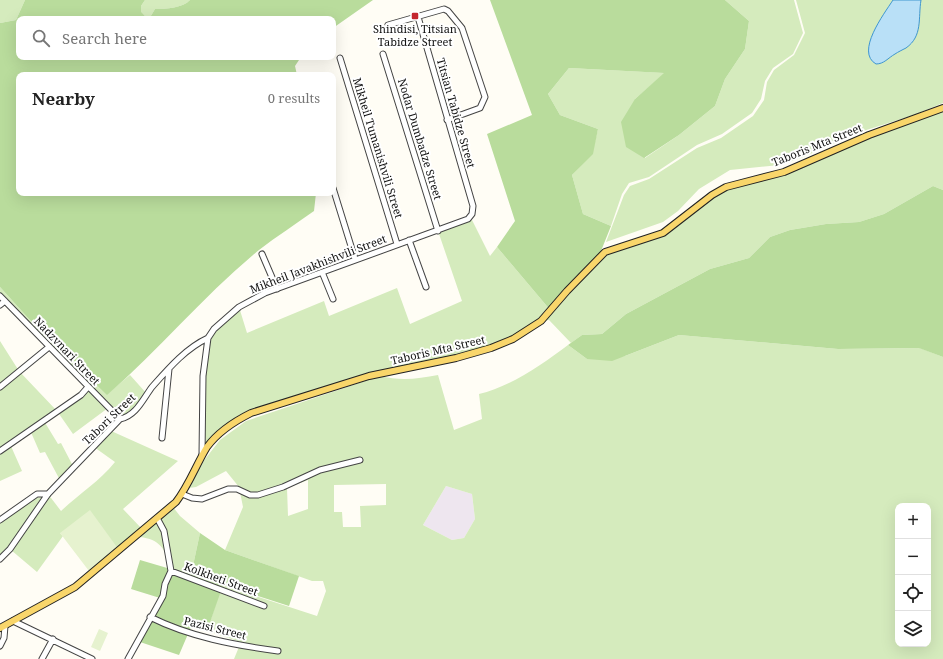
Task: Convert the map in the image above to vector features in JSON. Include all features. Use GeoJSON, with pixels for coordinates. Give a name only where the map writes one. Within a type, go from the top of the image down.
{"type":"FeatureCollection","features":[{"type":"Feature","properties":{"kind":"main road","name":"Taboris Mta Street"},"geometry":{"type":"LineString","coordinates":[[202,456],[216,437],[234,423],[251,413],[360,378],[456,358],[491,348],[513,339],[542,321],[567,291],[605,252],[663,234],[712,195],[726,187],[784,172],[869,135],[943,108]]}},
{"type":"Feature","properties":{"kind":"main road"},"geometry":{"type":"LineString","coordinates":[[2,626],[75,587],[176,502],[182,494],[202,456]]}},
{"type":"Feature","properties":{"kind":"street"},"geometry":{"type":"LineString","coordinates":[[388,25],[444,9],[448,11],[462,28],[485,93],[485,100],[480,108],[447,120]]}},
{"type":"Feature","properties":{"kind":"street","name":"Titsian Tabidze Street"},"geometry":{"type":"LineString","coordinates":[[418,17],[473,206],[472,214]]}},
{"type":"Feature","properties":{"kind":"street","name":"Nodar Dumbadze Street"},"geometry":{"type":"LineString","coordinates":[[383,54],[438,231]]}},
{"type":"Feature","properties":{"kind":"street","name":"Mikheil Tumanishvili Street"},"geometry":{"type":"LineString","coordinates":[[340,58],[397,244]]}},
{"type":"Feature","properties":{"kind":"street"},"geometry":{"type":"LineString","coordinates":[[335,196],[355,259]]}},
{"type":"Feature","properties":{"kind":"street","name":"Mikheil Javakhishvili Street"},"geometry":{"type":"LineString","coordinates":[[208,338],[214,329],[239,307],[277,289],[355,259],[438,231],[468,219],[472,214]]}},
{"type":"Feature","properties":{"kind":"street"},"geometry":{"type":"LineString","coordinates":[[409,240],[426,287]]}},
{"type":"Feature","properties":{"kind":"street"},"geometry":{"type":"LineString","coordinates":[[262,254],[277,289]]}},
{"type":"Feature","properties":{"kind":"street"},"geometry":{"type":"LineString","coordinates":[[322,272],[333,299]]}},
{"type":"Feature","properties":{"kind":"street","name":"Nadzvnari Street"},"geometry":{"type":"LineString","coordinates":[[0,296],[120,419]]}},
{"type":"Feature","properties":{"kind":"street"},"geometry":{"type":"LineString","coordinates":[[0,305],[5,301]]}},
{"type":"Feature","properties":{"kind":"street"},"geometry":{"type":"LineString","coordinates":[[202,456],[203,376],[208,338]]}},
{"type":"Feature","properties":{"kind":"street","name":"Tabori Street"},"geometry":{"type":"LineString","coordinates":[[0,559],[10,549],[48,494],[120,419],[133,413],[152,387],[193,345],[208,338]]}},
{"type":"Feature","properties":{"kind":"street"},"geometry":{"type":"LineString","coordinates":[[0,387],[49,347]]}},
{"type":"Feature","properties":{"kind":"street"},"geometry":{"type":"LineString","coordinates":[[162,438],[169,369]]}},
{"type":"Feature","properties":{"kind":"street"},"geometry":{"type":"LineString","coordinates":[[0,451],[81,395],[88,387]]}},
{"type":"Feature","properties":{"kind":"street"},"geometry":{"type":"LineString","coordinates":[[182,494],[192,498],[202,499],[228,489],[237,489],[250,495],[258,495],[283,487],[320,470],[360,460]]}},
{"type":"Feature","properties":{"kind":"street"},"geometry":{"type":"LineString","coordinates":[[0,520],[37,494],[48,494]]}},
{"type":"Feature","properties":{"kind":"street"},"geometry":{"type":"LineString","coordinates":[[128,659],[163,596],[165,584],[171,571],[164,531],[157,518]]}},
{"type":"Feature","properties":{"kind":"street","name":"Kolkheti Street"},"geometry":{"type":"LineString","coordinates":[[171,571],[264,606]]}},
{"type":"Feature","properties":{"kind":"street","name":"Pazisi Street"},"geometry":{"type":"LineString","coordinates":[[150,617],[179,630],[239,645],[278,651]]}},
{"type":"Feature","properties":{"kind":"street"},"geometry":{"type":"LineString","coordinates":[[13,621],[92,659]]}},
{"type":"Feature","properties":{"kind":"street"},"geometry":{"type":"LineString","coordinates":[[0,646],[4,638],[2,626]]}},
{"type":"Feature","properties":{"kind":"street"},"geometry":{"type":"LineString","coordinates":[[42,659],[53,640]]}},
{"type":"Feature","properties":{"kind":"shaded area"},"geometry":{"type":"Polygon","coordinates":[[[446,486],[472,494],[475,519],[464,538],[452,540],[423,525],[446,486]]]}},
{"type":"Feature","properties":{"kind":"green space"},"geometry":{"type":"Polygon","coordinates":[[[0,0],[25,0],[18,16],[16,16],[16,20],[0,23],[0,0]]]}},
{"type":"Feature","properties":{"kind":"green space"},"geometry":{"type":"Polygon","coordinates":[[[25,0],[145,0],[141,6],[141,12],[145,16],[18,16],[25,0]]]}},
{"type":"Feature","properties":{"kind":"green space"},"geometry":{"type":"Polygon","coordinates":[[[145,0],[190,0],[183,5],[155,9],[151,16],[145,16],[141,13],[141,6],[145,0]]]}},
{"type":"Feature","properties":{"kind":"green space"},"geometry":{"type":"Polygon","coordinates":[[[190,0],[373,0],[336,26],[336,16],[151,16],[155,9],[169,8],[187,3],[190,0]]]}},
{"type":"Feature","properties":{"kind":"green space"},"geometry":{"type":"Polygon","coordinates":[[[490,0],[725,0],[749,21],[745,49],[725,79],[715,106],[679,135],[644,158],[626,147],[621,122],[635,99],[664,73],[569,68],[548,94],[560,115],[598,129],[593,154],[572,175],[583,214],[611,226],[599,256],[551,311],[497,247],[515,221],[487,134],[532,115],[490,0]]]}},
{"type":"Feature","properties":{"kind":"green space"},"geometry":{"type":"Polygon","coordinates":[[[725,0],[794,0],[803,33],[793,54],[773,68],[765,81],[761,99],[752,113],[722,134],[697,145],[649,177],[629,183],[622,194],[611,226],[583,214],[572,175],[592,154],[598,129],[560,115],[548,94],[569,68],[665,73],[635,99],[645,158],[679,135],[715,106],[725,79],[745,49],[749,21],[725,0]]]}},
{"type":"Feature","properties":{"kind":"green space"},"geometry":{"type":"Polygon","coordinates":[[[796,0],[943,0],[943,103],[914,115],[860,132],[801,158],[780,165],[730,170],[699,189],[678,211],[663,222],[606,242],[624,195],[630,186],[649,179],[697,148],[721,138],[753,116],[764,100],[767,82],[774,70],[794,55],[805,33],[796,0]]]}},
{"type":"Feature","properties":{"kind":"green space"},"geometry":{"type":"Polygon","coordinates":[[[16,20],[16,60],[299,60],[295,66],[296,72],[16,72],[16,196],[316,196],[314,211],[259,250],[239,267],[146,359],[107,395],[29,319],[0,287],[0,23],[16,20]]]}},
{"type":"Feature","properties":{"kind":"green space"},"geometry":{"type":"Polygon","coordinates":[[[943,107],[943,190],[933,186],[884,214],[859,222],[826,224],[790,230],[770,237],[749,258],[710,269],[626,314],[602,334],[582,335],[571,343],[549,320],[542,321],[491,348],[394,370],[266,408],[229,426],[202,456],[203,376],[208,338],[239,307],[247,333],[324,301],[329,316],[397,288],[410,324],[462,301],[438,231],[468,219],[472,220],[490,256],[497,247],[551,311],[599,256],[661,234],[726,185],[784,171],[943,107]]]}},
{"type":"Feature","properties":{"kind":"green space"},"geometry":{"type":"Polygon","coordinates":[[[379,139],[384,156],[376,159],[371,142],[379,139]]]}},
{"type":"Feature","properties":{"kind":"green space"},"geometry":{"type":"Polygon","coordinates":[[[933,186],[943,190],[943,357],[919,348],[838,349],[679,335],[612,361],[587,359],[568,345],[582,335],[602,334],[626,314],[710,269],[749,258],[770,237],[790,230],[826,224],[859,222],[884,214],[933,186]]]}},
{"type":"Feature","properties":{"kind":"green space"},"geometry":{"type":"Polygon","coordinates":[[[0,287],[29,319],[107,394],[130,375],[147,394],[133,413],[120,419],[108,408],[73,434],[57,411],[88,387],[0,296],[0,287]]]}},
{"type":"Feature","properties":{"kind":"green space"},"geometry":{"type":"Polygon","coordinates":[[[679,335],[838,349],[920,348],[943,357],[943,659],[234,659],[241,642],[207,631],[222,585],[317,616],[326,591],[323,581],[312,581],[225,550],[243,507],[239,487],[226,471],[196,487],[189,488],[202,463],[220,440],[246,421],[380,376],[395,379],[409,379],[438,375],[454,430],[482,419],[479,394],[491,391],[526,374],[568,345],[587,359],[625,356],[679,335]],[[308,480],[287,488],[288,516],[308,509],[308,480]],[[386,484],[334,485],[334,512],[342,512],[343,527],[361,527],[360,506],[386,505],[386,484]],[[446,486],[423,525],[452,540],[464,538],[475,519],[472,494],[446,486]]]}},
{"type":"Feature","properties":{"kind":"green space"},"geometry":{"type":"Polygon","coordinates":[[[0,341],[19,371],[57,411],[44,421],[58,444],[61,443],[74,468],[61,482],[45,452],[40,453],[30,430],[10,444],[22,471],[0,481],[0,341]]]}},
{"type":"Feature","properties":{"kind":"green space"},"geometry":{"type":"Polygon","coordinates":[[[109,430],[178,461],[123,509],[143,530],[119,550],[60,533],[63,536],[37,572],[11,550],[48,494],[61,511],[96,482],[115,462],[94,447],[109,430]]]}},
{"type":"Feature","properties":{"kind":"green space"},"geometry":{"type":"Polygon","coordinates":[[[44,497],[12,544],[0,555],[0,522],[34,498],[44,497]]]}},
{"type":"Feature","properties":{"kind":"green space"},"geometry":{"type":"Polygon","coordinates":[[[173,507],[180,516],[200,533],[191,575],[169,569],[166,556],[161,546],[152,540],[140,537],[173,507]]]}},
{"type":"Feature","properties":{"kind":"green space"},"geometry":{"type":"Polygon","coordinates":[[[90,510],[119,550],[89,571],[60,533],[90,510]]]}},
{"type":"Feature","properties":{"kind":"green space"},"geometry":{"type":"Polygon","coordinates":[[[200,533],[225,550],[299,576],[289,606],[223,585],[207,631],[191,627],[179,655],[140,642],[160,598],[131,589],[140,560],[191,575],[200,533]]]}},
{"type":"Feature","properties":{"kind":"green space"},"geometry":{"type":"Polygon","coordinates":[[[99,629],[108,633],[100,651],[91,647],[99,629]]]}},
{"type":"Feature","properties":{"kind":"water"},"geometry":{"type":"Polygon","coordinates":[[[893,0],[921,0],[919,26],[915,38],[906,48],[884,62],[876,64],[870,58],[870,42],[878,23],[893,0]]]}},
{"type":"Feature","properties":{"kind":"place","name":"Shindisi, Titsian Tabidze Street"},"geometry":{"type":"Point","coordinates":[415,16]}}]}
